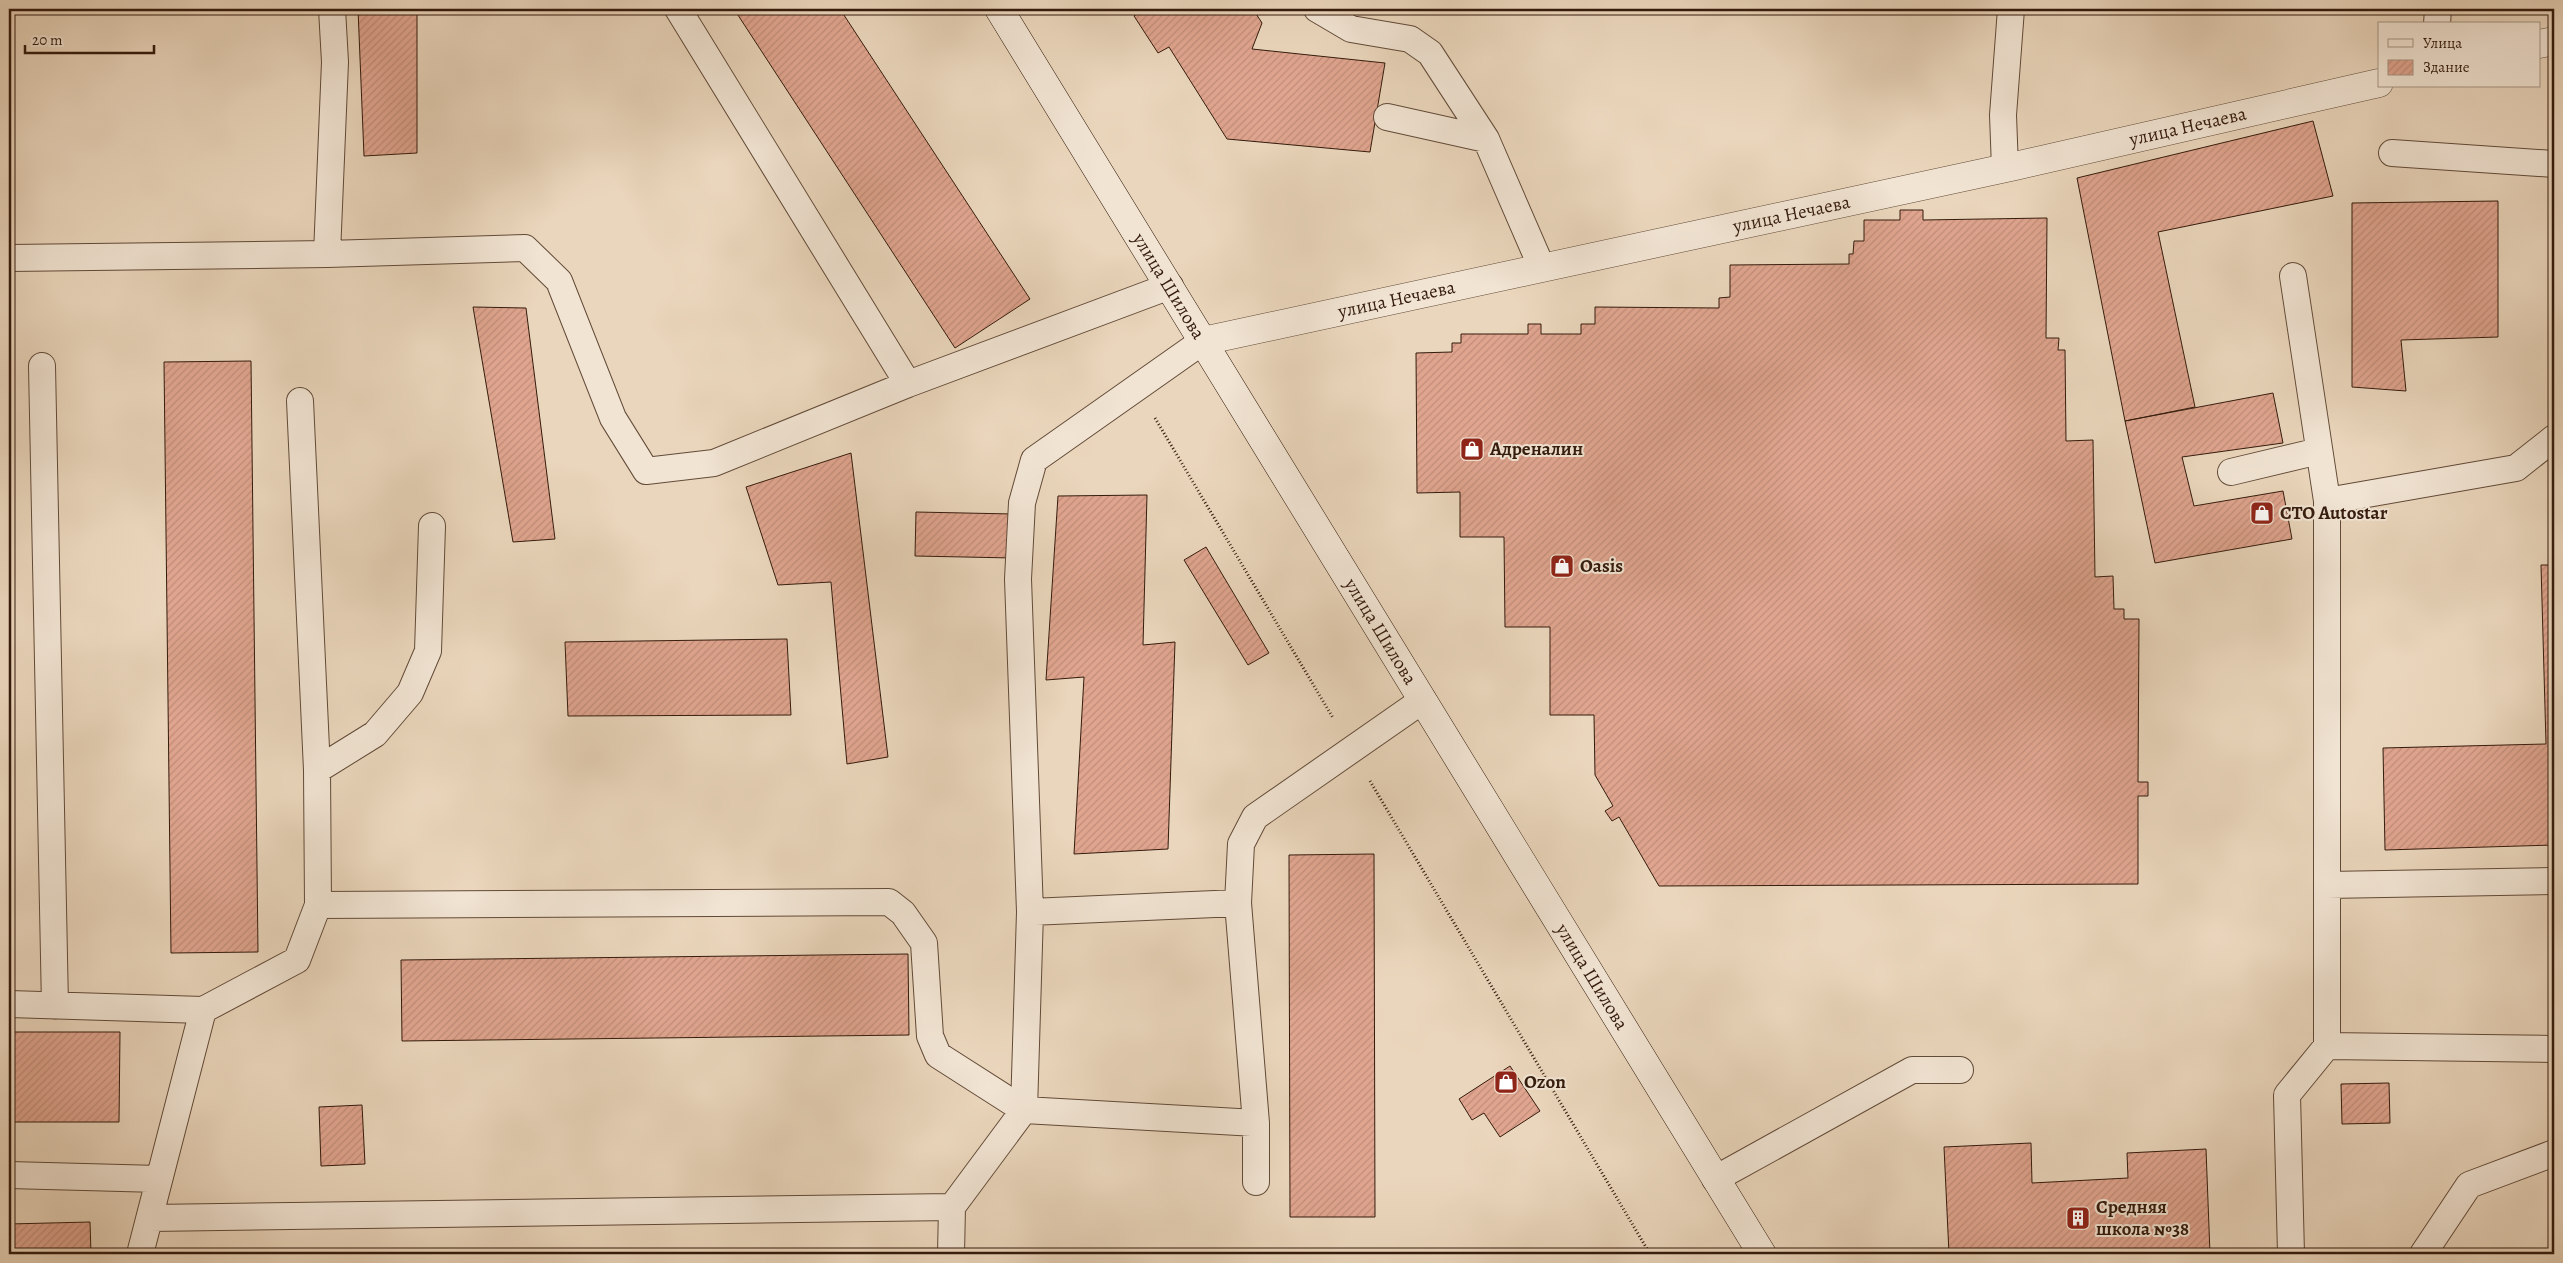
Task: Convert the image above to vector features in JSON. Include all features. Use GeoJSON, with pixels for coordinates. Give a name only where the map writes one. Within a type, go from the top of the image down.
{"type":"FeatureCollection","features":[{"type":"Feature","properties":{"kind":"main road","name":"улица Шилова"},"geometry":{"type":"LineString","coordinates":[[999,9],[1762,1254]]}},
{"type":"Feature","properties":{"kind":"main road"},"geometry":{"type":"LineString","coordinates":[[2540,44],[2554,41]]}},
{"type":"Feature","properties":{"kind":"main road","name":"улица Нечаева"},"geometry":{"type":"LineString","coordinates":[[1203,341],[2010,167],[2378,82]]}},
{"type":"Feature","properties":{"kind":"lane"},"geometry":{"type":"LineString","coordinates":[[327,254],[335,62],[332,9]]}},
{"type":"Feature","properties":{"kind":"lane"},"geometry":{"type":"LineString","coordinates":[[678,9],[908,384]]}},
{"type":"Feature","properties":{"kind":"lane"},"geometry":{"type":"LineString","coordinates":[[1317,9],[1351,29],[1410,39],[1430,53],[1486,139],[1542,268]]}},
{"type":"Feature","properties":{"kind":"lane"},"geometry":{"type":"LineString","coordinates":[[2010,167],[2004,115],[2012,9]]}},
{"type":"Feature","properties":{"kind":"lane"},"geometry":{"type":"LineString","coordinates":[[2437,22],[2438,9]]}},
{"type":"Feature","properties":{"kind":"lane"},"geometry":{"type":"LineString","coordinates":[[1387,117],[1486,139]]}},
{"type":"Feature","properties":{"kind":"lane"},"geometry":{"type":"LineString","coordinates":[[2392,153],[2554,164]]}},
{"type":"Feature","properties":{"kind":"lane"},"geometry":{"type":"LineString","coordinates":[[9,258],[327,254],[525,248],[559,281],[613,418],[646,471],[714,463],[908,384],[1170,286]]}},
{"type":"Feature","properties":{"kind":"lane"},"geometry":{"type":"LineString","coordinates":[[2291,1254],[2287,1095],[2327,1046],[2327,501],[2293,276]]}},
{"type":"Feature","properties":{"kind":"lane"},"geometry":{"type":"LineString","coordinates":[[951,1254],[952,1207],[1024,1110],[1030,912],[1018,579],[1022,503],[1034,460],[1203,341]]}},
{"type":"Feature","properties":{"kind":"lane"},"geometry":{"type":"LineString","coordinates":[[42,366],[55,1006]]}},
{"type":"Feature","properties":{"kind":"lane"},"geometry":{"type":"LineString","coordinates":[[9,1004],[204,1010],[297,960],[318,905],[317,770],[300,401]]}},
{"type":"Feature","properties":{"kind":"lane"},"geometry":{"type":"LineString","coordinates":[[2327,501],[2516,468],[2553,442],[2554,438]]}},
{"type":"Feature","properties":{"kind":"lane"},"geometry":{"type":"LineString","coordinates":[[2231,472],[2319,451]]}},
{"type":"Feature","properties":{"kind":"lane"},"geometry":{"type":"LineString","coordinates":[[317,770],[375,734],[410,693],[428,651],[432,526]]}},
{"type":"Feature","properties":{"kind":"lane"},"geometry":{"type":"LineString","coordinates":[[1256,1182],[1256,1123],[1238,903],[1241,844],[1255,817],[1423,700]]}},
{"type":"Feature","properties":{"kind":"lane"},"geometry":{"type":"LineString","coordinates":[[2327,885],[2554,881]]}},
{"type":"Feature","properties":{"kind":"lane"},"geometry":{"type":"LineString","coordinates":[[318,905],[889,902],[903,913],[924,943],[930,1036],[938,1055],[1024,1110],[1256,1123]]}},
{"type":"Feature","properties":{"kind":"lane"},"geometry":{"type":"LineString","coordinates":[[1030,912],[1238,903]]}},
{"type":"Feature","properties":{"kind":"lane"},"geometry":{"type":"LineString","coordinates":[[140,1254],[204,1010]]}},
{"type":"Feature","properties":{"kind":"lane"},"geometry":{"type":"LineString","coordinates":[[2327,1046],[2554,1049]]}},
{"type":"Feature","properties":{"kind":"lane"},"geometry":{"type":"LineString","coordinates":[[1715,1179],[1912,1070],[1960,1070]]}},
{"type":"Feature","properties":{"kind":"lane"},"geometry":{"type":"LineString","coordinates":[[2423,1254],[2469,1185],[2554,1153]]}},
{"type":"Feature","properties":{"kind":"lane"},"geometry":{"type":"LineString","coordinates":[[9,1175],[159,1179]]}},
{"type":"Feature","properties":{"kind":"lane"},"geometry":{"type":"LineString","coordinates":[[150,1218],[952,1207]]}},
{"type":"Feature","properties":{"kind":"building"},"geometry":{"type":"Polygon","coordinates":[[[358,9],[417,9],[417,153],[364,156],[358,9]]]}},
{"type":"Feature","properties":{"kind":"building"},"geometry":{"type":"Polygon","coordinates":[[[734,9],[840,9],[1030,299],[955,348],[734,9]]]}},
{"type":"Feature","properties":{"kind":"building"},"geometry":{"type":"Polygon","coordinates":[[[1144,9],[1253,9],[1262,23],[1252,49],[1385,63],[1370,152],[1227,139],[1169,47],[1158,53],[1134,16],[1144,9]]]}},
{"type":"Feature","properties":{"kind":"building"},"geometry":{"type":"Polygon","coordinates":[[[2313,121],[2333,196],[2158,232],[2195,407],[2125,421],[2077,178],[2313,121]]]}},
{"type":"Feature","properties":{"kind":"building"},"geometry":{"type":"Polygon","coordinates":[[[2498,201],[2498,337],[2401,340],[2406,391],[2352,387],[2352,203],[2498,201]]]}},
{"type":"Feature","properties":{"kind":"building"},"geometry":{"type":"Polygon","coordinates":[[[1900,210],[1923,210],[1923,220],[2047,218],[2046,338],[2059,338],[2058,350],[2065,350],[2066,441],[2093,440],[2095,577],[2113,576],[2114,609],[2124,609],[2124,619],[2139,619],[2138,782],[2148,782],[2148,796],[2138,796],[2138,884],[1659,886],[1619,817],[1612,821],[1605,811],[1613,806],[1595,775],[1594,715],[1550,715],[1550,627],[1505,627],[1504,537],[1460,537],[1460,492],[1417,493],[1416,353],[1452,352],[1452,343],[1461,343],[1461,334],[1528,334],[1528,324],[1541,324],[1541,334],[1581,334],[1581,324],[1595,324],[1595,307],[1719,308],[1719,298],[1730,297],[1730,265],[1849,264],[1849,254],[1853,254],[1854,241],[1864,241],[1864,220],[1900,220],[1900,210]]]}},
{"type":"Feature","properties":{"kind":"building"},"geometry":{"type":"Polygon","coordinates":[[[473,307],[526,308],[555,539],[513,542],[473,307]]]}},
{"type":"Feature","properties":{"kind":"building"},"geometry":{"type":"Polygon","coordinates":[[[251,361],[258,952],[171,953],[164,362],[251,361]]]}},
{"type":"Feature","properties":{"kind":"building"},"geometry":{"type":"Polygon","coordinates":[[[2273,393],[2283,443],[2182,457],[2194,506],[2283,491],[2292,539],[2155,563],[2125,421],[2273,393]]]}},
{"type":"Feature","properties":{"kind":"building"},"geometry":{"type":"Polygon","coordinates":[[[851,453],[888,757],[847,764],[831,582],[778,585],[746,487],[851,453]]]}},
{"type":"Feature","properties":{"kind":"building"},"geometry":{"type":"Polygon","coordinates":[[[1147,495],[1143,645],[1175,642],[1168,849],[1074,854],[1084,677],[1046,680],[1058,496],[1147,495]]]}},
{"type":"Feature","properties":{"kind":"building"},"geometry":{"type":"Polygon","coordinates":[[[916,512],[1013,514],[1013,558],[915,556],[916,512]]]}},
{"type":"Feature","properties":{"kind":"building"},"geometry":{"type":"Polygon","coordinates":[[[1206,547],[1269,653],[1248,665],[1184,560],[1206,547]]]}},
{"type":"Feature","properties":{"kind":"building"},"geometry":{"type":"Polygon","coordinates":[[[2541,565],[2554,565],[2554,845],[2385,850],[2383,748],[2546,744],[2541,565]]]}},
{"type":"Feature","properties":{"kind":"building"},"geometry":{"type":"Polygon","coordinates":[[[787,639],[791,715],[568,716],[565,642],[787,639]]]}},
{"type":"Feature","properties":{"kind":"building"},"geometry":{"type":"Polygon","coordinates":[[[1374,854],[1375,1217],[1290,1217],[1289,855],[1374,854]]]}},
{"type":"Feature","properties":{"kind":"building"},"geometry":{"type":"Polygon","coordinates":[[[908,954],[909,1035],[402,1041],[401,960],[908,954]]]}},
{"type":"Feature","properties":{"kind":"building"},"geometry":{"type":"Polygon","coordinates":[[[9,1032],[120,1032],[119,1122],[9,1122],[9,1032]]]}},
{"type":"Feature","properties":{"kind":"building"},"geometry":{"type":"Polygon","coordinates":[[[1510,1066],[1540,1111],[1500,1137],[1484,1113],[1472,1120],[1459,1099],[1510,1066]]]}},
{"type":"Feature","properties":{"kind":"building"},"geometry":{"type":"Polygon","coordinates":[[[2389,1083],[2390,1123],[2342,1124],[2341,1084],[2389,1083]]]}},
{"type":"Feature","properties":{"kind":"building"},"geometry":{"type":"Polygon","coordinates":[[[362,1105],[365,1164],[321,1166],[319,1107],[362,1105]]]}},
{"type":"Feature","properties":{"kind":"building","name":"Средняя школа №38"},"geometry":{"type":"Polygon","coordinates":[[[2031,1143],[2032,1183],[2128,1178],[2127,1153],[2206,1149],[2210,1254],[1949,1254],[1944,1147],[2031,1143]]]}},
{"type":"Feature","properties":{"kind":"building"},"geometry":{"type":"Polygon","coordinates":[[[90,1222],[91,1254],[9,1254],[9,1224],[90,1222]]]}},
{"type":"Feature","properties":{"kind":"building"},"geometry":{"type":"Polygon","coordinates":[[[278,1251],[439,1254],[278,1254],[278,1251]]]}},
{"type":"Feature","properties":{"kind":"place","name":"Адреналин"},"geometry":{"type":"Point","coordinates":[1472,449]}},
{"type":"Feature","properties":{"kind":"place","name":"СТО Autostar"},"geometry":{"type":"Point","coordinates":[2262,513]}},
{"type":"Feature","properties":{"kind":"place","name":"Oasis"},"geometry":{"type":"Point","coordinates":[1562,566]}},
{"type":"Feature","properties":{"kind":"place","name":"Ozon"},"geometry":{"type":"Point","coordinates":[1506,1082]}},
{"type":"Feature","properties":{"kind":"place","name":"Средняя школа №38"},"geometry":{"type":"Point","coordinates":[2078,1218]}}]}
